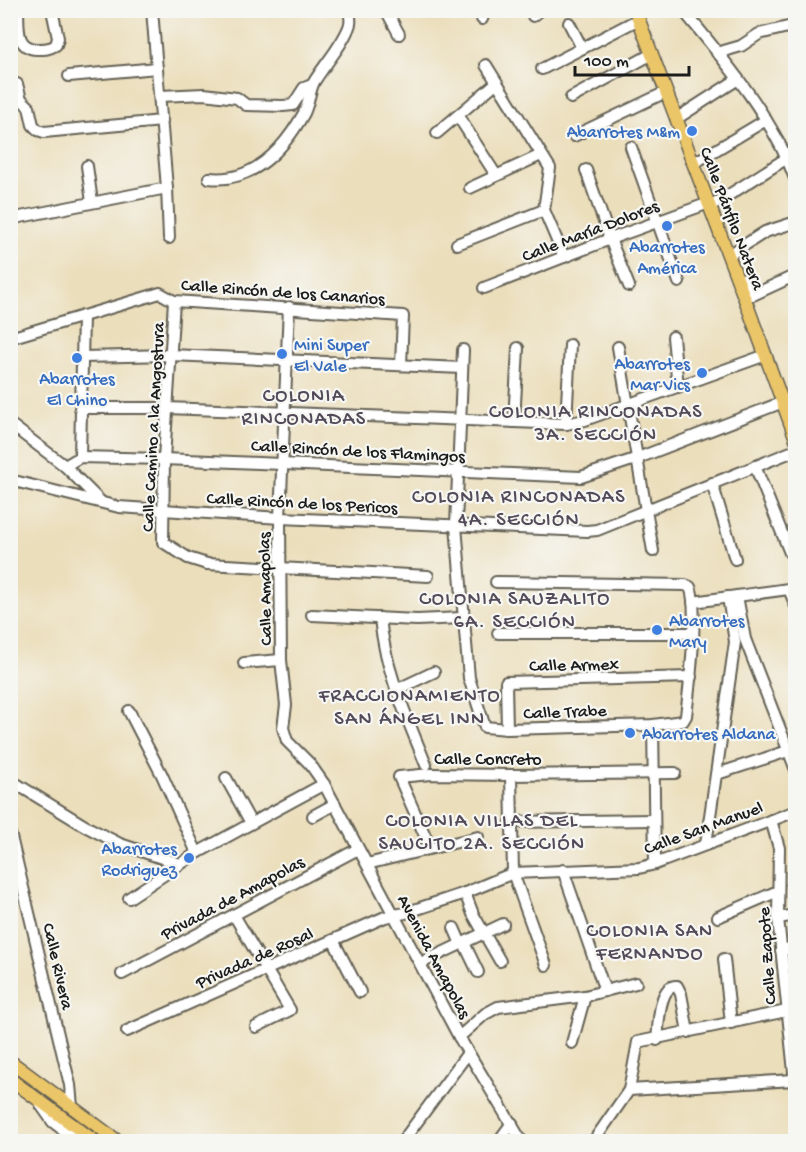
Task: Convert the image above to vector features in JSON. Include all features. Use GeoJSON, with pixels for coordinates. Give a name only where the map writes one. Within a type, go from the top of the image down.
{"type":"FeatureCollection","features":[{"type":"Feature","properties":{"kind":"main road","name":"Calle Pánfilo Natera"},"geometry":{"type":"LineString","coordinates":[[637,15],[729,255],[795,439]]}},
{"type":"Feature","properties":{"kind":"main road"},"geometry":{"type":"LineString","coordinates":[[10,1061],[119,1142]]}},
{"type":"Feature","properties":{"kind":"main road"},"geometry":{"type":"LineString","coordinates":[[10,1079],[96,1142]]}},
{"type":"Feature","properties":{"kind":"street"},"geometry":{"type":"LineString","coordinates":[[18,10],[19,36],[22,44],[31,49],[48,49],[56,45],[58,38],[52,10]]}},
{"type":"Feature","properties":{"kind":"street"},"geometry":{"type":"LineString","coordinates":[[152,10],[169,238]]}},
{"type":"Feature","properties":{"kind":"street"},"geometry":{"type":"LineString","coordinates":[[208,178],[224,179],[239,176],[273,156],[284,145],[305,111],[312,85],[345,35],[351,22],[349,10]]}},
{"type":"Feature","properties":{"kind":"street"},"geometry":{"type":"LineString","coordinates":[[386,10],[399,34]]}},
{"type":"Feature","properties":{"kind":"street"},"geometry":{"type":"LineString","coordinates":[[683,10],[738,79],[766,120],[788,158],[795,181]]}},
{"type":"Feature","properties":{"kind":"street"},"geometry":{"type":"LineString","coordinates":[[542,69],[637,15]]}},
{"type":"Feature","properties":{"kind":"street"},"geometry":{"type":"LineString","coordinates":[[569,23],[582,48]]}},
{"type":"Feature","properties":{"kind":"street"},"geometry":{"type":"LineString","coordinates":[[717,53],[741,46],[759,34],[795,25]]}},
{"type":"Feature","properties":{"kind":"street"},"geometry":{"type":"LineString","coordinates":[[571,98],[652,54]]}},
{"type":"Feature","properties":{"kind":"street"},"geometry":{"type":"LineString","coordinates":[[486,64],[550,168],[544,210],[564,256]]}},
{"type":"Feature","properties":{"kind":"street"},"geometry":{"type":"LineString","coordinates":[[69,76],[157,68]]}},
{"type":"Feature","properties":{"kind":"street"},"geometry":{"type":"LineString","coordinates":[[676,119],[738,79]]}},
{"type":"Feature","properties":{"kind":"street"},"geometry":{"type":"LineString","coordinates":[[437,133],[496,82]]}},
{"type":"Feature","properties":{"kind":"street"},"geometry":{"type":"LineString","coordinates":[[17,84],[21,99],[29,107],[33,125],[44,132],[162,121]]}},
{"type":"Feature","properties":{"kind":"street"},"geometry":{"type":"LineString","coordinates":[[296,125],[293,105],[304,88],[312,85]]}},
{"type":"Feature","properties":{"kind":"street"},"geometry":{"type":"LineString","coordinates":[[574,136],[666,92]]}},
{"type":"Feature","properties":{"kind":"street"},"geometry":{"type":"LineString","coordinates":[[160,96],[204,94],[237,98],[246,105],[293,105]]}},
{"type":"Feature","properties":{"kind":"street"},"geometry":{"type":"LineString","coordinates":[[458,116],[496,175]]}},
{"type":"Feature","properties":{"kind":"street"},"geometry":{"type":"LineString","coordinates":[[694,163],[766,120]]}},
{"type":"Feature","properties":{"kind":"street"},"geometry":{"type":"LineString","coordinates":[[631,147],[679,282]]}},
{"type":"Feature","properties":{"kind":"street"},"geometry":{"type":"LineString","coordinates":[[470,188],[541,155]]}},
{"type":"Feature","properties":{"kind":"street","name":"Calle María Dolores"},"geometry":{"type":"LineString","coordinates":[[484,288],[610,239],[710,205],[788,158]]}},
{"type":"Feature","properties":{"kind":"street"},"geometry":{"type":"LineString","coordinates":[[87,166],[92,202]]}},
{"type":"Feature","properties":{"kind":"street"},"geometry":{"type":"LineString","coordinates":[[586,170],[629,286]]}},
{"type":"Feature","properties":{"kind":"street"},"geometry":{"type":"LineString","coordinates":[[10,219],[167,188]]}},
{"type":"Feature","properties":{"kind":"street"},"geometry":{"type":"LineString","coordinates":[[458,244],[544,210]]}},
{"type":"Feature","properties":{"kind":"street"},"geometry":{"type":"LineString","coordinates":[[729,255],[765,232],[795,222]]}},
{"type":"Feature","properties":{"kind":"street"},"geometry":{"type":"LineString","coordinates":[[736,276],[742,279],[751,294],[760,293],[795,275]]}},
{"type":"Feature","properties":{"kind":"street","name":"Calle Rincón de los Canarios"},"geometry":{"type":"LineString","coordinates":[[10,338],[160,293],[174,301],[403,316],[401,365]]}},
{"type":"Feature","properties":{"kind":"street"},"geometry":{"type":"LineString","coordinates":[[747,305],[756,301],[760,293]]}},
{"type":"Feature","properties":{"kind":"street","name":"Calle Camino a la Angostura"},"geometry":{"type":"LineString","coordinates":[[174,301],[164,459],[163,542],[188,558],[207,564],[280,568]]}},
{"type":"Feature","properties":{"kind":"street","name":"Calle Amapolas"},"geometry":{"type":"LineString","coordinates":[[289,307],[280,518],[281,660],[286,705],[283,728],[287,741],[310,764],[324,784]]}},
{"type":"Feature","properties":{"kind":"street"},"geometry":{"type":"LineString","coordinates":[[65,466],[80,457],[83,316]]}},
{"type":"Feature","properties":{"kind":"street"},"geometry":{"type":"LineString","coordinates":[[673,337],[678,387]]}},
{"type":"Feature","properties":{"kind":"street"},"geometry":{"type":"LineString","coordinates":[[566,424],[570,345]]}},
{"type":"Feature","properties":{"kind":"street"},"geometry":{"type":"LineString","coordinates":[[618,347],[652,551]]}},
{"type":"Feature","properties":{"kind":"street"},"geometry":{"type":"LineString","coordinates":[[514,422],[518,348]]}},
{"type":"Feature","properties":{"kind":"street","name":"Calle Trabe"},"geometry":{"type":"LineString","coordinates":[[463,350],[456,526],[462,618],[469,678],[485,727],[507,729],[683,721],[691,677]]}},
{"type":"Feature","properties":{"kind":"street"},"geometry":{"type":"LineString","coordinates":[[82,357],[171,355],[462,368]]}},
{"type":"Feature","properties":{"kind":"street"},"geometry":{"type":"LineString","coordinates":[[80,408],[167,408],[566,424],[627,406],[766,356]]}},
{"type":"Feature","properties":{"kind":"street","name":"Calle Rincón de los Flamingos"},"geometry":{"type":"LineString","coordinates":[[80,457],[581,477],[638,458],[795,397]]}},
{"type":"Feature","properties":{"kind":"street"},"geometry":{"type":"LineString","coordinates":[[10,424],[65,466],[102,502]]}},
{"type":"Feature","properties":{"kind":"street","name":"Calle Rincón de los Pericos"},"geometry":{"type":"LineString","coordinates":[[10,480],[119,507],[163,511],[586,531],[597,530],[795,450]]}},
{"type":"Feature","properties":{"kind":"street"},"geometry":{"type":"LineString","coordinates":[[755,466],[790,553]]}},
{"type":"Feature","properties":{"kind":"street"},"geometry":{"type":"LineString","coordinates":[[712,483],[735,559]]}},
{"type":"Feature","properties":{"kind":"street"},"geometry":{"type":"LineString","coordinates":[[280,568],[428,576]]}},
{"type":"Feature","properties":{"kind":"street"},"geometry":{"type":"LineString","coordinates":[[496,582],[685,585],[690,587],[693,602],[691,677]]}},
{"type":"Feature","properties":{"kind":"street"},"geometry":{"type":"LineString","coordinates":[[693,602],[792,588],[795,606]]}},
{"type":"Feature","properties":{"kind":"street"},"geometry":{"type":"LineString","coordinates":[[732,597],[740,640],[795,770]]}},
{"type":"Feature","properties":{"kind":"street"},"geometry":{"type":"LineString","coordinates":[[312,615],[417,620],[462,618]]}},
{"type":"Feature","properties":{"kind":"street"},"geometry":{"type":"LineString","coordinates":[[380,618],[382,639],[391,678],[426,765]]}},
{"type":"Feature","properties":{"kind":"street"},"geometry":{"type":"LineString","coordinates":[[498,633],[692,633]]}},
{"type":"Feature","properties":{"kind":"street"},"geometry":{"type":"LineString","coordinates":[[706,844],[740,640]]}},
{"type":"Feature","properties":{"kind":"street"},"geometry":{"type":"LineString","coordinates":[[244,663],[281,660]]}},
{"type":"Feature","properties":{"kind":"street"},"geometry":{"type":"LineString","coordinates":[[396,690],[434,672]]}},
{"type":"Feature","properties":{"kind":"street","name":"Calle Armex"},"geometry":{"type":"LineString","coordinates":[[507,729],[506,682],[691,677]]}},
{"type":"Feature","properties":{"kind":"street"},"geometry":{"type":"LineString","coordinates":[[129,711],[162,775],[197,853]]}},
{"type":"Feature","properties":{"kind":"street"},"geometry":{"type":"LineString","coordinates":[[653,724],[655,864]]}},
{"type":"Feature","properties":{"kind":"street"},"geometry":{"type":"LineString","coordinates":[[717,774],[788,751]]}},
{"type":"Feature","properties":{"kind":"street","name":"Calle Concreto"},"geometry":{"type":"LineString","coordinates":[[430,847],[399,777],[431,774],[675,773]]}},
{"type":"Feature","properties":{"kind":"street"},"geometry":{"type":"LineString","coordinates":[[511,775],[513,873],[546,965]]}},
{"type":"Feature","properties":{"kind":"street"},"geometry":{"type":"LineString","coordinates":[[226,778],[251,823]]}},
{"type":"Feature","properties":{"kind":"street"},"geometry":{"type":"LineString","coordinates":[[10,780],[85,826],[120,844],[180,864]]}},
{"type":"Feature","properties":{"kind":"street"},"geometry":{"type":"LineString","coordinates":[[129,898],[197,853],[324,784]]}},
{"type":"Feature","properties":{"kind":"street","name":"Avenida Amapolas"},"geometry":{"type":"LineString","coordinates":[[324,784],[459,1037],[522,1142]]}},
{"type":"Feature","properties":{"kind":"street"},"geometry":{"type":"LineString","coordinates":[[313,816],[336,804]]}},
{"type":"Feature","properties":{"kind":"street","name":"Calle San Manuel"},"geometry":{"type":"LineString","coordinates":[[465,893],[513,873],[639,868],[795,811]]}},
{"type":"Feature","properties":{"kind":"street"},"geometry":{"type":"LineString","coordinates":[[511,822],[654,820]]}},
{"type":"Feature","properties":{"kind":"street","name":"Calle Zapote"},"geometry":{"type":"LineString","coordinates":[[771,820],[779,848],[778,918],[791,1010],[795,1091]]}},
{"type":"Feature","properties":{"kind":"street","name":"Calle Rivera"},"geometry":{"type":"LineString","coordinates":[[10,833],[70,1085],[72,1107]]}},
{"type":"Feature","properties":{"kind":"street"},"geometry":{"type":"LineString","coordinates":[[368,864],[478,837]]}},
{"type":"Feature","properties":{"kind":"street","name":"Privada de Amapolas"},"geometry":{"type":"LineString","coordinates":[[122,974],[358,849]]}},
{"type":"Feature","properties":{"kind":"street"},"geometry":{"type":"LineString","coordinates":[[563,870],[605,991]]}},
{"type":"Feature","properties":{"kind":"street"},"geometry":{"type":"LineString","coordinates":[[718,917],[778,891]]}},
{"type":"Feature","properties":{"kind":"street"},"geometry":{"type":"LineString","coordinates":[[465,893],[483,933],[500,961]]}},
{"type":"Feature","properties":{"kind":"street","name":"Privada de Rosal"},"geometry":{"type":"LineString","coordinates":[[127,1031],[385,917],[465,893]]}},
{"type":"Feature","properties":{"kind":"street"},"geometry":{"type":"LineString","coordinates":[[234,915],[290,1010],[256,1027]]}},
{"type":"Feature","properties":{"kind":"street"},"geometry":{"type":"LineString","coordinates":[[778,918],[795,915]]}},
{"type":"Feature","properties":{"kind":"street"},"geometry":{"type":"LineString","coordinates":[[421,963],[503,924]]}},
{"type":"Feature","properties":{"kind":"street"},"geometry":{"type":"LineString","coordinates":[[454,928],[478,972]]}},
{"type":"Feature","properties":{"kind":"street"},"geometry":{"type":"LineString","coordinates":[[333,940],[360,992]]}},
{"type":"Feature","properties":{"kind":"street"},"geometry":{"type":"LineString","coordinates":[[781,950],[795,948]]}},
{"type":"Feature","properties":{"kind":"street"},"geometry":{"type":"LineString","coordinates":[[724,959],[731,1023]]}},
{"type":"Feature","properties":{"kind":"street"},"geometry":{"type":"LineString","coordinates":[[459,1037],[485,1014],[498,1008],[585,996],[636,983]]}},
{"type":"Feature","properties":{"kind":"street"},"geometry":{"type":"LineString","coordinates":[[657,1040],[663,994],[669,987],[677,987],[681,994],[688,1032]]}},
{"type":"Feature","properties":{"kind":"street"},"geometry":{"type":"LineString","coordinates":[[572,1043],[585,996]]}},
{"type":"Feature","properties":{"kind":"street"},"geometry":{"type":"LineString","coordinates":[[593,1142],[629,1090],[638,1042],[657,1040],[791,1010]]}},
{"type":"Feature","properties":{"kind":"street"},"geometry":{"type":"LineString","coordinates":[[402,1142],[468,1053]]}},
{"type":"Feature","properties":{"kind":"street"},"geometry":{"type":"LineString","coordinates":[[629,1090],[794,1080]]}},
{"type":"Feature","properties":{"kind":"street"},"geometry":{"type":"LineString","coordinates":[[36,1097],[54,1122],[79,1142]]}},
{"type":"Feature","properties":{"kind":"street"},"geometry":{"type":"LineString","coordinates":[[498,1142],[512,1123]]}},
{"type":"Feature","properties":{"kind":"place","name":"Abarrotes M&m"},"geometry":{"type":"Point","coordinates":[692,131]}},
{"type":"Feature","properties":{"kind":"place","name":"Abarrotes América"},"geometry":{"type":"Point","coordinates":[667,226]}},
{"type":"Feature","properties":{"kind":"place","name":"Mini Super El Vale"},"geometry":{"type":"Point","coordinates":[282,354]}},
{"type":"Feature","properties":{"kind":"place","name":"Abarrotes El Chino"},"geometry":{"type":"Point","coordinates":[77,358]}},
{"type":"Feature","properties":{"kind":"place","name":"Abarrotes Mar Vics"},"geometry":{"type":"Point","coordinates":[702,373]}},
{"type":"Feature","properties":{"kind":"place","name":"Abarrotes Mary"},"geometry":{"type":"Point","coordinates":[657,630]}},
{"type":"Feature","properties":{"kind":"place","name":"Abarrotes Aldana"},"geometry":{"type":"Point","coordinates":[630,733]}},
{"type":"Feature","properties":{"kind":"place","name":"Abarrotes Rodriguez"},"geometry":{"type":"Point","coordinates":[189,858]}},
{"type":"Feature","properties":{"kind":"district","name":"COLONIA RINCONADAS"},"geometry":{"type":"Point","coordinates":[304,406]}},
{"type":"Feature","properties":{"kind":"district","name":"COLONIA RINCONADAS 3A. SECCIÓN"},"geometry":{"type":"Point","coordinates":[596,422]}},
{"type":"Feature","properties":{"kind":"district","name":"COLONIA RINCONADAS 4A. SECCIÓN"},"geometry":{"type":"Point","coordinates":[519,506]}},
{"type":"Feature","properties":{"kind":"district","name":"COLONIA SAUZALITO 6A. SECCIÓN"},"geometry":{"type":"Point","coordinates":[515,608]}},
{"type":"Feature","properties":{"kind":"district","name":"FRACCIONAMIENTO SAN ÁNGEL INN"},"geometry":{"type":"Point","coordinates":[410,706]}},
{"type":"Feature","properties":{"kind":"district","name":"COLONIA VILLAS DEL SAUCITO 2A. SECCIÓN"},"geometry":{"type":"Point","coordinates":[482,830]}},
{"type":"Feature","properties":{"kind":"district","name":"COLONIA SAN FERNANDO"},"geometry":{"type":"Point","coordinates":[650,940]}}]}
